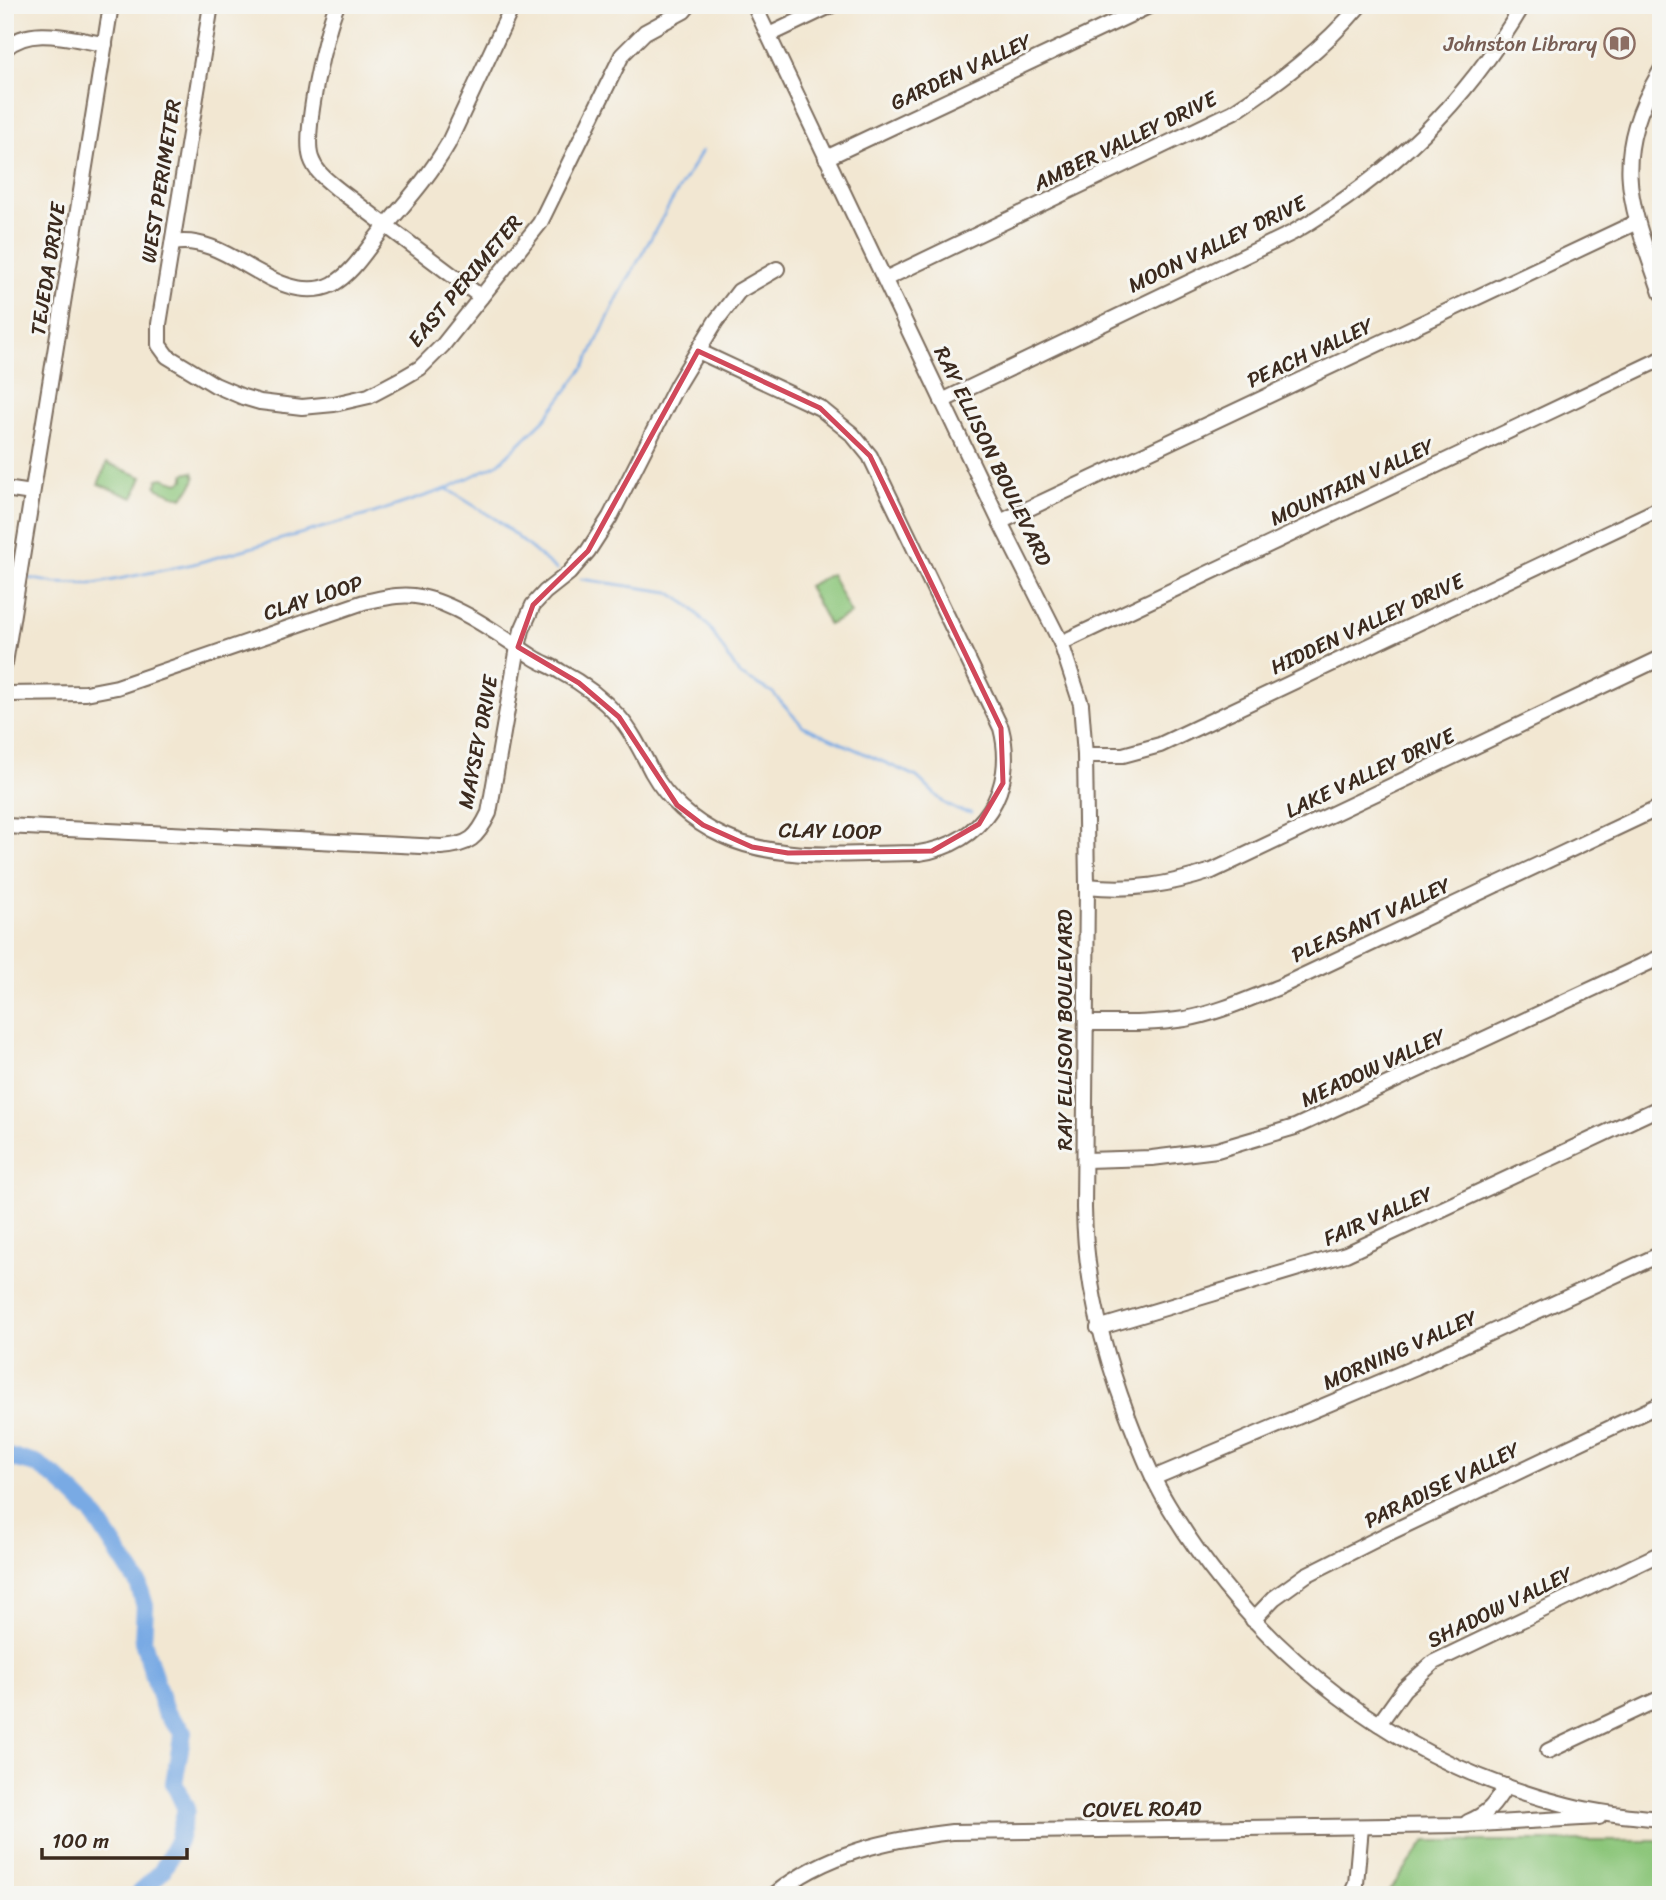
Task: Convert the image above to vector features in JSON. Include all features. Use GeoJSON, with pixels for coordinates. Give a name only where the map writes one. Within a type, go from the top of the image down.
{"type":"FeatureCollection","features":[{"type":"Feature","properties":{"kind":"street","name":"TEJEDA DRIVE"},"geometry":{"type":"LineString","coordinates":[[5,663],[111,5]]}},
{"type":"Feature","properties":{"kind":"street","name":"WEST PERIMETER"},"geometry":{"type":"LineString","coordinates":[[171,358],[159,345],[159,324],[211,5]]}},
{"type":"Feature","properties":{"kind":"street"},"geometry":{"type":"LineString","coordinates":[[337,5],[325,37],[310,123],[310,155],[319,173],[481,297]]}},
{"type":"Feature","properties":{"kind":"street"},"geometry":{"type":"LineString","coordinates":[[173,243],[182,241],[215,248],[283,285],[306,289],[332,284],[346,274],[423,184],[448,144],[513,5]]}},
{"type":"Feature","properties":{"kind":"street","name":"EAST PERIMETER"},"geometry":{"type":"LineString","coordinates":[[171,358],[215,385],[243,397],[302,407],[369,396],[420,368],[443,345],[540,223],[622,55],[645,32],[689,5]]}},
{"type":"Feature","properties":{"kind":"street","name":"RAY ELLISON BOULEVARD"},"geometry":{"type":"LineString","coordinates":[[754,5],[1000,522],[1061,643],[1082,704],[1087,886],[1084,1235],[1098,1328],[1116,1385],[1153,1478],[1202,1559],[1252,1620],[1294,1661],[1343,1701],[1379,1724],[1462,1768],[1506,1786],[1567,1805],[1661,1819]]}},
{"type":"Feature","properties":{"kind":"street"},"geometry":{"type":"LineString","coordinates":[[769,34],[832,5]]}},
{"type":"Feature","properties":{"kind":"street","name":"GARDEN VALLEY"},"geometry":{"type":"LineString","coordinates":[[826,158],[1151,5]]}},
{"type":"Feature","properties":{"kind":"street","name":"AMBER VALLEY DRIVE"},"geometry":{"type":"LineString","coordinates":[[885,279],[1233,112],[1279,82],[1320,48],[1360,5]]}},
{"type":"Feature","properties":{"kind":"street","name":"MOON VALLEY DRIVE"},"geometry":{"type":"LineString","coordinates":[[942,401],[1292,233],[1329,211],[1413,145],[1447,111],[1497,49],[1523,5]]}},
{"type":"Feature","properties":{"kind":"street"},"geometry":{"type":"LineString","coordinates":[[5,49],[23,36],[35,35],[105,44]]}},
{"type":"Feature","properties":{"kind":"street"},"geometry":{"type":"LineString","coordinates":[[1661,70],[1647,93],[1631,139],[1628,177],[1637,222],[1661,293]]}},
{"type":"Feature","properties":{"kind":"street","name":"PEACH VALLEY"},"geometry":{"type":"LineString","coordinates":[[1000,522],[1637,222]]}},
{"type":"Feature","properties":{"kind":"street","name":"MAYSEY DRIVE"},"geometry":{"type":"LineString","coordinates":[[5,826],[430,846],[462,845],[478,834],[489,813],[518,647],[533,605],[569,573],[588,551],[610,517],[677,385],[716,321],[739,291],[777,269]]}},
{"type":"Feature","properties":{"kind":"street","name":"CLAY LOOP"},"geometry":{"type":"LineString","coordinates":[[5,694],[86,693],[117,687],[364,602],[399,594],[422,597],[460,613],[593,693],[629,730],[653,775],[677,804],[703,825],[736,842],[779,852],[919,853],[932,851],[967,835],[988,814],[1003,783],[1006,769],[1001,728],[870,456],[852,435],[820,408],[698,351]]}},
{"type":"Feature","properties":{"kind":"street","name":"MOUNTAIN VALLEY"},"geometry":{"type":"LineString","coordinates":[[1061,643],[1661,359]]}},
{"type":"Feature","properties":{"kind":"street"},"geometry":{"type":"LineString","coordinates":[[5,489],[32,493]]}},
{"type":"Feature","properties":{"kind":"street","name":"HIDDEN VALLEY DRIVE"},"geometry":{"type":"LineString","coordinates":[[1085,755],[1123,755],[1160,745],[1661,508]]}},
{"type":"Feature","properties":{"kind":"street","name":"LAKE VALLEY DRIVE"},"geometry":{"type":"LineString","coordinates":[[1087,886],[1133,889],[1157,886],[1212,871],[1661,659]]}},
{"type":"Feature","properties":{"kind":"street","name":"PLEASANT VALLEY"},"geometry":{"type":"LineString","coordinates":[[1086,1023],[1169,1021],[1240,1003],[1661,807]]}},
{"type":"Feature","properties":{"kind":"street","name":"MEADOW VALLEY"},"geometry":{"type":"LineString","coordinates":[[1086,1160],[1152,1158],[1217,1150],[1295,1127],[1661,957]]}},
{"type":"Feature","properties":{"kind":"street","name":"FAIR VALLEY"},"geometry":{"type":"LineString","coordinates":[[1098,1328],[1346,1254],[1661,1107]]}},
{"type":"Feature","properties":{"kind":"street","name":"MORNING VALLEY"},"geometry":{"type":"LineString","coordinates":[[1153,1478],[1416,1367],[1661,1254]]}},
{"type":"Feature","properties":{"kind":"street","name":"PARADISE VALLEY"},"geometry":{"type":"LineString","coordinates":[[1252,1620],[1274,1598],[1306,1575],[1389,1532],[1661,1404]]}},
{"type":"Feature","properties":{"kind":"street","name":"SHADOW VALLEY"},"geometry":{"type":"LineString","coordinates":[[1379,1724],[1404,1689],[1434,1662],[1661,1553]]}},
{"type":"Feature","properties":{"kind":"street"},"geometry":{"type":"LineString","coordinates":[[1548,1751],[1661,1698]]}},
{"type":"Feature","properties":{"kind":"street","name":"COVEL ROAD"},"geometry":{"type":"LineString","coordinates":[[774,1895],[808,1873],[842,1856],[904,1838],[953,1832],[1462,1825],[1484,1815],[1495,1804],[1506,1786]]}},
{"type":"Feature","properties":{"kind":"street"},"geometry":{"type":"LineString","coordinates":[[1462,1825],[1624,1815]]}},
{"type":"Feature","properties":{"kind":"street"},"geometry":{"type":"LineString","coordinates":[[1351,1895],[1358,1871],[1361,1827]]}},
{"type":"Feature","properties":{"kind":"highlighted area"},"geometry":{"type":"Polygon","coordinates":[[[698,351],[820,408],[870,456],[1001,728],[1003,783],[979,824],[932,851],[788,853],[752,847],[703,825],[677,805],[619,717],[579,683],[518,647],[533,605],[588,551],[698,351]]]}},
{"type":"Feature","properties":{"kind":"green space"},"geometry":{"type":"Polygon","coordinates":[[[107,463],[142,477],[133,498],[98,484],[107,463]]]}},
{"type":"Feature","properties":{"kind":"green space"},"geometry":{"type":"Polygon","coordinates":[[[193,472],[195,478],[192,486],[182,498],[156,486],[158,479],[178,483],[184,480],[184,474],[193,472]]]}},
{"type":"Feature","properties":{"kind":"green space"},"geometry":{"type":"Polygon","coordinates":[[[831,574],[851,614],[829,625],[808,586],[831,574]]]}},
{"type":"Feature","properties":{"kind":"green space"},"geometry":{"type":"Polygon","coordinates":[[[1426,1841],[1661,1841],[1661,1888],[1631,1895],[1386,1895],[1426,1841]]]}},
{"type":"Feature","properties":{"kind":"waterway"},"geometry":{"type":"LineString","coordinates":[[28,578],[55,583],[94,584],[193,564],[374,513],[446,489],[499,463],[545,419],[585,366],[618,297],[702,151]]}},
{"type":"Feature","properties":{"kind":"waterway"},"geometry":{"type":"LineString","coordinates":[[447,489],[497,520],[557,570]]}},
{"type":"Feature","properties":{"kind":"waterway"},"geometry":{"type":"LineString","coordinates":[[581,579],[669,592],[690,606],[709,627],[739,674],[772,692],[803,726],[917,777],[944,803],[957,810],[972,813]]}},
{"type":"Feature","properties":{"kind":"waterway"},"geometry":{"type":"LineString","coordinates":[[5,1456],[36,1464],[58,1479],[92,1512],[138,1583],[145,1606],[143,1641],[165,1712],[183,1732],[174,1783],[186,1809],[178,1841],[162,1871],[138,1895]]}},
{"type":"Feature","properties":{"kind":"place","name":"Johnston Library"},"geometry":{"type":"Point","coordinates":[1620,44]}}]}
